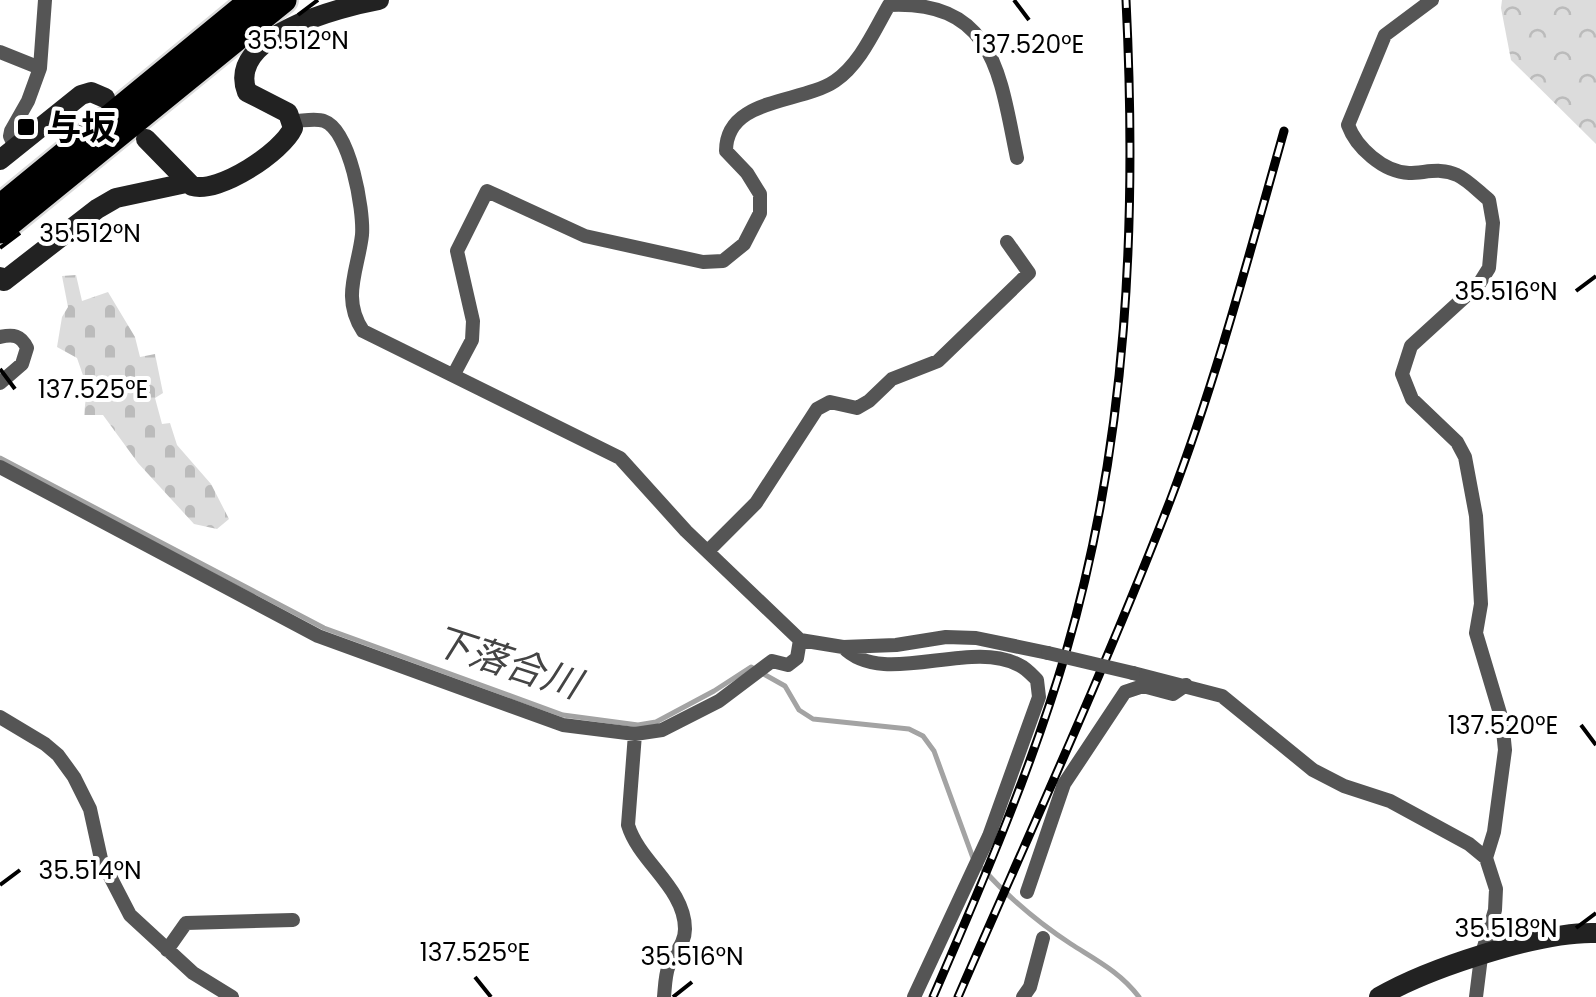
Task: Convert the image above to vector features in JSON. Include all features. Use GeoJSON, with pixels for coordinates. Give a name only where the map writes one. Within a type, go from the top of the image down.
{"type":"FeatureCollection","features":[{"type":"Feature","properties":{"kind":"highway"},"geometry":{"type":"LineString","coordinates":[[0,206],[252,0]]}},
{"type":"Feature","properties":{"kind":"highway"},"geometry":{"type":"LineString","coordinates":[[0,230],[288,1]]}},
{"type":"Feature","properties":{"kind":"street"},"geometry":{"type":"LineString","coordinates":[[8,154],[10,131],[28,101],[44,52],[46,0]]}},
{"type":"Feature","properties":{"kind":"street"},"geometry":{"type":"LineString","coordinates":[[379,0],[312,17],[280,34],[248,60],[243,74],[247,92],[262,102],[280,108],[293,120],[324,121],[337,132],[362,205],[362,236],[351,283],[353,316],[363,331],[620,458],[800,640],[844,647],[976,638],[1186,684],[1234,703],[1313,770],[1390,802],[1470,844],[1486,858]]}},
{"type":"Feature","properties":{"kind":"street"},"geometry":{"type":"LineString","coordinates":[[1432,0],[1385,35],[1348,125],[1352,138],[1379,163],[1404,173],[1437,170],[1456,174],[1489,200],[1489,268],[1480,284],[1411,346],[1402,374],[1412,399],[1457,442],[1465,457],[1481,604],[1476,633],[1502,720],[1504,775],[1486,858],[1496,889],[1476,997]]}},
{"type":"Feature","properties":{"kind":"street"},"geometry":{"type":"LineString","coordinates":[[454,374],[472,340],[473,321],[458,251],[486,191],[585,236],[703,262],[723,261],[744,244],[760,213],[760,194],[726,151],[726,138],[737,120],[763,105],[812,94],[838,80],[856,61],[890,6],[915,4],[940,9],[980,34],[994,56],[1017,158]]}},
{"type":"Feature","properties":{"kind":"street"},"geometry":{"type":"LineString","coordinates":[[0,52],[40,68]]}},
{"type":"Feature","properties":{"kind":"street"},"geometry":{"type":"LineString","coordinates":[[8,154],[81,94],[91,92],[104,98]]}},
{"type":"Feature","properties":{"kind":"street"},"geometry":{"type":"LineString","coordinates":[[146,139],[186,183],[211,187],[236,176],[283,142],[293,128],[293,120]]}},
{"type":"Feature","properties":{"kind":"street"},"geometry":{"type":"LineString","coordinates":[[1,281],[106,204],[186,183]]}},
{"type":"Feature","properties":{"kind":"street"},"geometry":{"type":"LineString","coordinates":[[708,551],[756,503],[817,408],[830,402],[856,408],[892,379],[938,361],[1029,273],[1007,242]]}},
{"type":"Feature","properties":{"kind":"street"},"geometry":{"type":"LineString","coordinates":[[0,337],[12,334],[27,348],[22,364],[0,383]]}},
{"type":"Feature","properties":{"kind":"street"},"geometry":{"type":"LineString","coordinates":[[0,467],[318,636],[563,725],[635,734],[662,730],[719,702],[772,661],[788,665],[797,658],[800,640]]}},
{"type":"Feature","properties":{"kind":"street"},"geometry":{"type":"LineString","coordinates":[[844,647],[864,660],[891,665],[948,658],[1000,658],[1020,665],[1038,680],[1039,696],[982,854],[914,997]]}},
{"type":"Feature","properties":{"kind":"street"},"geometry":{"type":"LineString","coordinates":[[1027,892],[1064,784],[1125,692],[1143,686],[1174,694],[1186,684]]}},
{"type":"Feature","properties":{"kind":"street"},"geometry":{"type":"LineString","coordinates":[[0,717],[58,755],[90,809],[102,859],[130,916],[193,973],[232,997]]}},
{"type":"Feature","properties":{"kind":"street"},"geometry":{"type":"LineString","coordinates":[[635,734],[628,825],[632,839],[674,896],[686,932],[668,967],[664,997]]}},
{"type":"Feature","properties":{"kind":"street"},"geometry":{"type":"LineString","coordinates":[[167,950],[186,924],[293,920]]}},
{"type":"Feature","properties":{"kind":"street"},"geometry":{"type":"LineString","coordinates":[[1379,997],[1426,973],[1542,938],[1596,932]]}},
{"type":"Feature","properties":{"kind":"street"},"geometry":{"type":"LineString","coordinates":[[1022,997],[1030,987],[1042,938]]}},
{"type":"Feature","properties":{"kind":"green space"},"geometry":{"type":"Polygon","coordinates":[[[1502,0],[1596,0],[1596,144],[1511,60],[1502,0]]]}},
{"type":"Feature","properties":{"kind":"green space"},"geometry":{"type":"Polygon","coordinates":[[[76,275],[82,301],[108,292],[135,337],[140,357],[155,354],[163,393],[155,398],[162,424],[170,423],[177,445],[211,484],[229,519],[217,529],[194,524],[138,463],[103,415],[84,415],[87,387],[77,358],[57,347],[62,317],[68,307],[62,276],[76,275]]]}},
{"type":"Feature","properties":{"kind":"waterway","name":"下落合川"},"geometry":{"type":"LineString","coordinates":[[0,458],[324,628],[563,715],[638,725],[656,722],[751,667],[785,686],[799,710],[813,719],[909,729],[923,736],[934,751],[973,858]]}},
{"type":"Feature","properties":{"kind":"waterway"},"geometry":{"type":"LineString","coordinates":[[980,866],[1034,918],[1116,973],[1139,997]]}},
{"type":"Feature","properties":{"kind":"railway"},"geometry":{"type":"LineString","coordinates":[[933,997],[1005,826],[1052,696],[1087,572],[1103,491],[1115,410],[1128,247],[1126,0]]}},
{"type":"Feature","properties":{"kind":"railway"},"geometry":{"type":"LineString","coordinates":[[958,997],[1093,688],[1187,456],[1284,131]]}},
{"type":"Feature","properties":{"kind":"place","name":"与坂"},"geometry":{"type":"Point","coordinates":[26,127]}}]}
